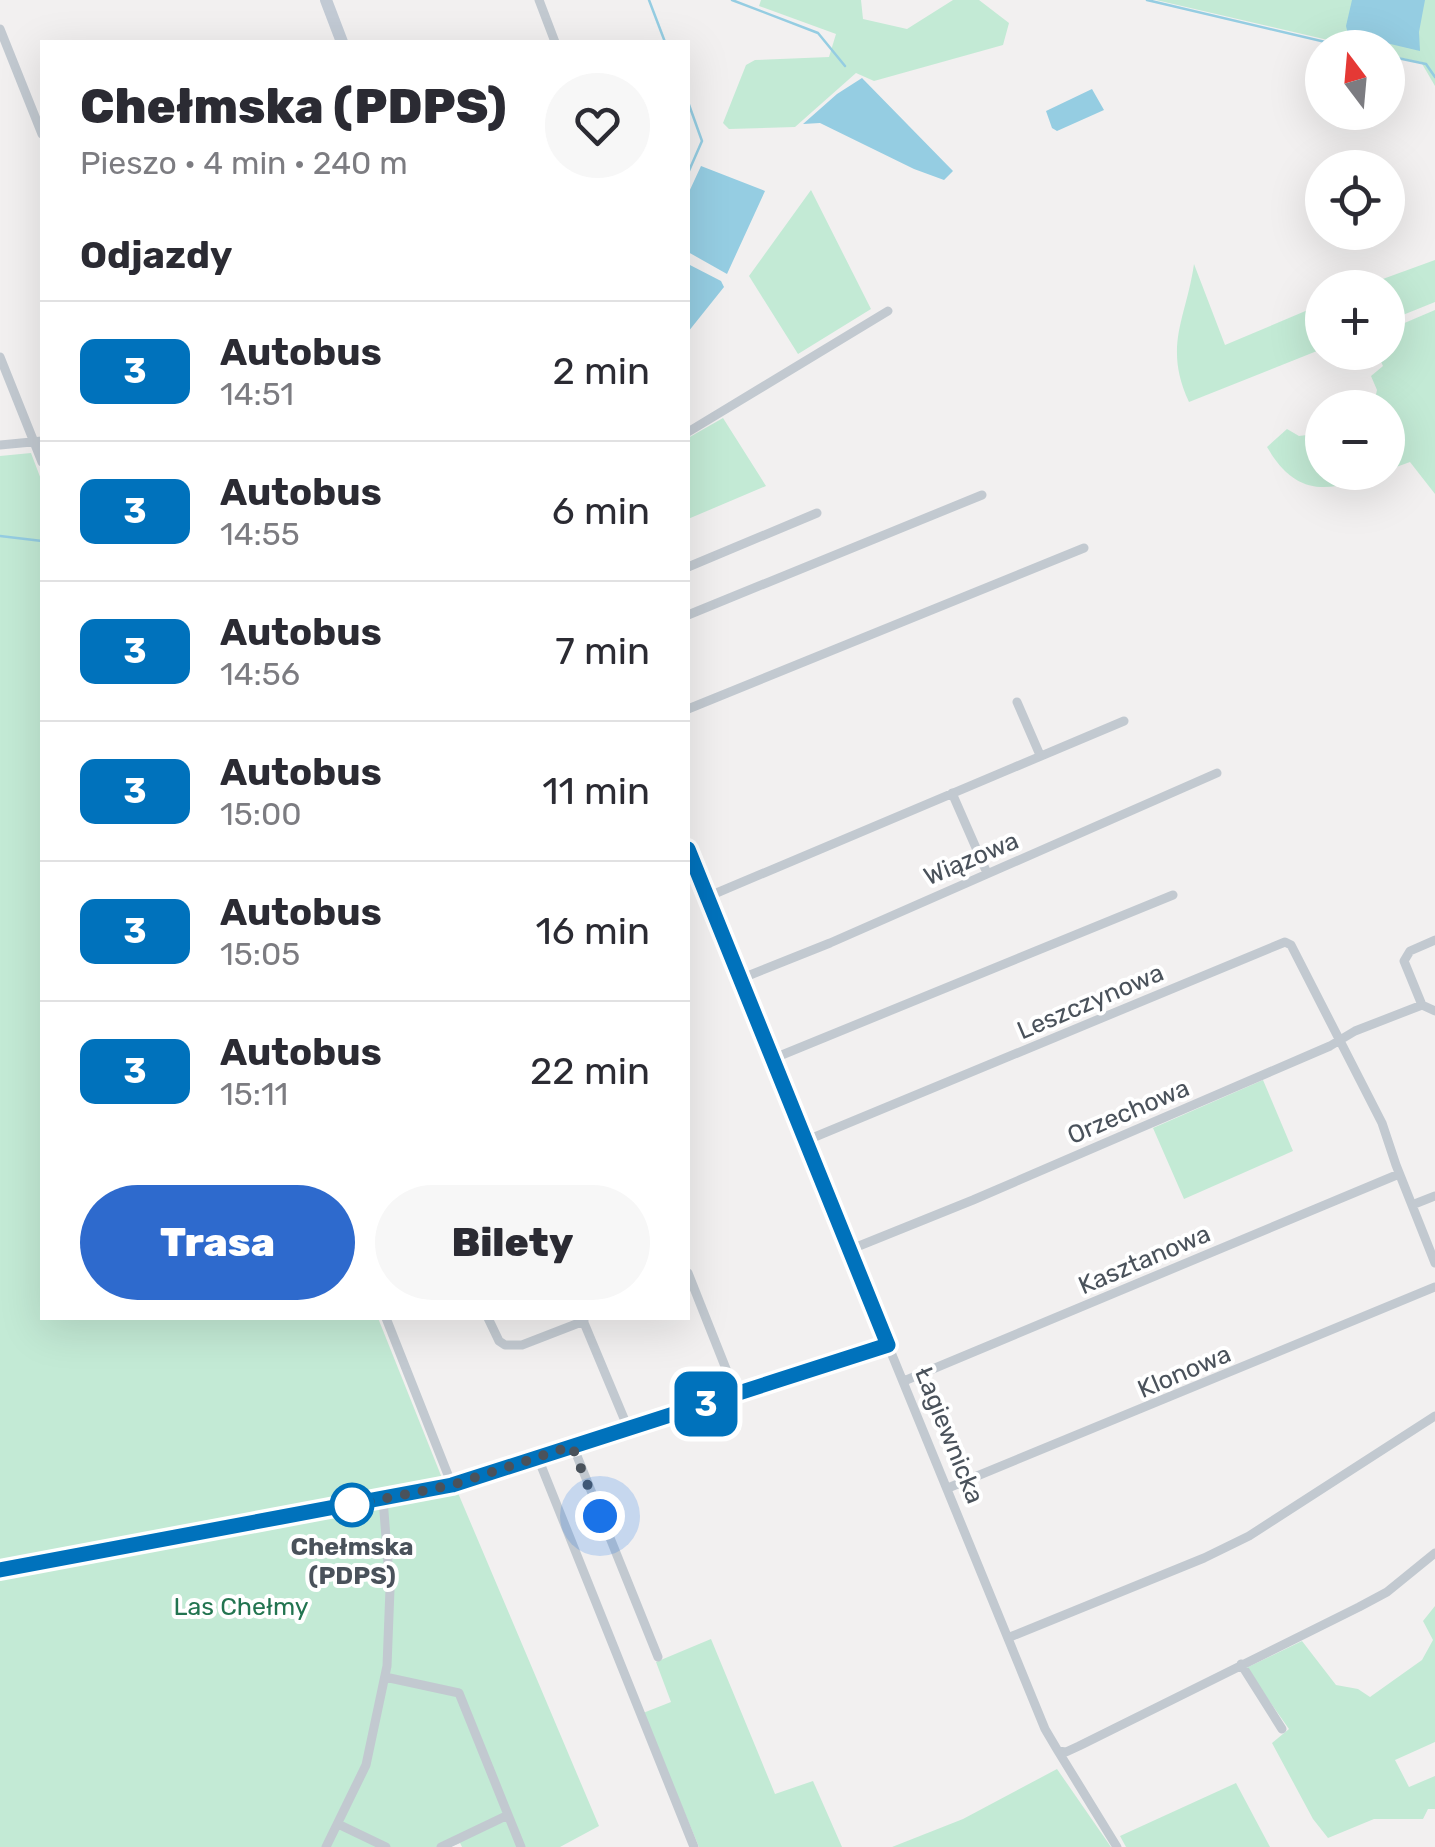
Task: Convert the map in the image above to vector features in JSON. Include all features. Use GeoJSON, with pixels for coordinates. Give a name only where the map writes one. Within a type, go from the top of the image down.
{"type":"FeatureCollection","features":[{"type":"Feature","properties":{"kind":"street"},"geometry":{"type":"LineString","coordinates":[[326,0],[341,40]]}},
{"type":"Feature","properties":{"kind":"street"},"geometry":{"type":"LineString","coordinates":[[539,0],[554,40]]}},
{"type":"Feature","properties":{"kind":"street"},"geometry":{"type":"LineString","coordinates":[[0,29],[40,129]]}},
{"type":"Feature","properties":{"kind":"street"},"geometry":{"type":"LineString","coordinates":[[690,431],[888,311]]}},
{"type":"Feature","properties":{"kind":"street"},"geometry":{"type":"LineString","coordinates":[[0,356],[38,442],[0,445]]}},
{"type":"Feature","properties":{"kind":"street"},"geometry":{"type":"LineString","coordinates":[[690,614],[982,495]]}},
{"type":"Feature","properties":{"kind":"street"},"geometry":{"type":"LineString","coordinates":[[690,566],[817,512]]}},
{"type":"Feature","properties":{"kind":"street"},"geometry":{"type":"LineString","coordinates":[[690,709],[1084,548]]}},
{"type":"Feature","properties":{"kind":"street"},"geometry":{"type":"LineString","coordinates":[[1018,702],[1040,755]]}},
{"type":"Feature","properties":{"kind":"street"},"geometry":{"type":"LineString","coordinates":[[707,897],[1124,720]]}},
{"type":"Feature","properties":{"kind":"street","name":"Wiązowa"},"geometry":{"type":"LineString","coordinates":[[740,979],[1217,773]]}},
{"type":"Feature","properties":{"kind":"street"},"geometry":{"type":"LineString","coordinates":[[952,793],[987,873]]}},
{"type":"Feature","properties":{"kind":"street","name":"Łagiewnicka"},"geometry":{"type":"LineString","coordinates":[[690,854],[1045,1729],[1062,1751],[1117,1847]]}},
{"type":"Feature","properties":{"kind":"street"},"geometry":{"type":"LineString","coordinates":[[772,1058],[1173,895]]}},
{"type":"Feature","properties":{"kind":"street"},"geometry":{"type":"LineString","coordinates":[[1435,940],[1410,950],[1404,962],[1422,1006],[1435,1011]]}},
{"type":"Feature","properties":{"kind":"street","name":"Leszczynowa"},"geometry":{"type":"LineString","coordinates":[[805,1141],[1281,942],[1291,945],[1338,1042]]}},
{"type":"Feature","properties":{"kind":"street","name":"Orzechowa"},"geometry":{"type":"LineString","coordinates":[[848,1250],[973,1200],[1338,1042],[1354,1031],[1422,1006]]}},
{"type":"Feature","properties":{"kind":"street"},"geometry":{"type":"LineString","coordinates":[[1338,1042],[1365,1084],[1382,1122],[1435,1263]]}},
{"type":"Feature","properties":{"kind":"street","name":"Kasztanowa"},"geometry":{"type":"LineString","coordinates":[[904,1382],[1399,1174]]}},
{"type":"Feature","properties":{"kind":"street"},"geometry":{"type":"LineString","coordinates":[[1412,1204],[1435,1196]]}},
{"type":"Feature","properties":{"kind":"street"},"geometry":{"type":"LineString","coordinates":[[690,1278],[736,1394]]}},
{"type":"Feature","properties":{"kind":"street","name":"Klonowa"},"geometry":{"type":"LineString","coordinates":[[948,1488],[1435,1287]]}},
{"type":"Feature","properties":{"kind":"street"},"geometry":{"type":"LineString","coordinates":[[387,1320],[452,1485]]}},
{"type":"Feature","properties":{"kind":"street"},"geometry":{"type":"LineString","coordinates":[[489,1320],[499,1341],[514,1346],[580,1320]]}},
{"type":"Feature","properties":{"kind":"street"},"geometry":{"type":"LineString","coordinates":[[583,1320],[628,1428]]}},
{"type":"Feature","properties":{"kind":"street"},"geometry":{"type":"LineString","coordinates":[[0,1570],[452,1485],[888,1345]]}},
{"type":"Feature","properties":{"kind":"street"},"geometry":{"type":"LineString","coordinates":[[1010,1638],[1239,1541],[1435,1416]]}},
{"type":"Feature","properties":{"kind":"street"},"geometry":{"type":"LineString","coordinates":[[572,1446],[658,1657]]}},
{"type":"Feature","properties":{"kind":"street"},"geometry":{"type":"LineString","coordinates":[[538,1458],[694,1847]]}},
{"type":"Feature","properties":{"kind":"street"},"geometry":{"type":"LineString","coordinates":[[326,1847],[366,1765],[385,1677],[391,1611],[382,1499]]}},
{"type":"Feature","properties":{"kind":"street"},"geometry":{"type":"LineString","coordinates":[[1062,1751],[1388,1592],[1435,1553]]}},
{"type":"Feature","properties":{"kind":"street"},"geometry":{"type":"LineString","coordinates":[[1241,1664],[1282,1728]]}},
{"type":"Feature","properties":{"kind":"street"},"geometry":{"type":"LineString","coordinates":[[385,1677],[459,1693],[521,1847]]}},
{"type":"Feature","properties":{"kind":"street"},"geometry":{"type":"LineString","coordinates":[[441,1847],[508,1815]]}},
{"type":"Feature","properties":{"kind":"street"},"geometry":{"type":"LineString","coordinates":[[338,1824],[386,1847]]}},
{"type":"Feature","properties":{"kind":"green space"},"geometry":{"type":"Polygon","coordinates":[[[761,0],[861,0],[863,19],[907,29],[953,0],[979,0],[1009,23],[1003,45],[874,81],[856,73],[795,127],[729,129],[723,123],[746,65],[755,60],[829,57],[836,34],[759,6],[761,0]]]}},
{"type":"Feature","properties":{"kind":"green space"},"geometry":{"type":"Polygon","coordinates":[[[1156,0],[1435,0],[1435,86],[1421,62],[1405,59],[1405,30],[1305,30],[1305,35],[1156,0]]]}},
{"type":"Feature","properties":{"kind":"green space"},"geometry":{"type":"Polygon","coordinates":[[[811,190],[871,309],[798,354],[749,276],[811,190]]]}},
{"type":"Feature","properties":{"kind":"green space"},"geometry":{"type":"Polygon","coordinates":[[[1435,260],[1435,302],[1405,314],[1405,271],[1435,260]]]}},
{"type":"Feature","properties":{"kind":"green space"},"geometry":{"type":"Polygon","coordinates":[[[1194,264],[1225,345],[1305,311],[1305,356],[1189,402],[1178,365],[1179,333],[1194,264]]]}},
{"type":"Feature","properties":{"kind":"green space"},"geometry":{"type":"Polygon","coordinates":[[[1435,310],[1435,494],[1410,462],[1405,464],[1405,390],[1377,390],[1371,376],[1378,370],[1405,370],[1405,323],[1435,310]]]}},
{"type":"Feature","properties":{"kind":"green space"},"geometry":{"type":"Polygon","coordinates":[[[723,418],[766,486],[690,518],[690,437],[723,418]]]}},
{"type":"Feature","properties":{"kind":"green space"},"geometry":{"type":"Polygon","coordinates":[[[1287,429],[1305,435],[1305,483],[1291,476],[1267,447],[1287,429]]]}},
{"type":"Feature","properties":{"kind":"green space","name":"Las Chełmy"},"geometry":{"type":"Polygon","coordinates":[[[31,453],[40,477],[40,1320],[379,1320],[442,1478],[458,1493],[599,1826],[560,1847],[462,1847],[460,1843],[450,1847],[0,1847],[0,456],[31,453]]]}},
{"type":"Feature","properties":{"kind":"green space"},"geometry":{"type":"Polygon","coordinates":[[[1263,1080],[1293,1151],[1184,1199],[1153,1128],[1263,1080]]]}},
{"type":"Feature","properties":{"kind":"green space"},"geometry":{"type":"Polygon","coordinates":[[[1435,1606],[1435,1742],[1395,1760],[1409,1787],[1435,1776],[1435,1809],[1428,1809],[1423,1819],[1374,1819],[1328,1838],[1313,1819],[1272,1743],[1289,1729],[1246,1668],[1302,1641],[1336,1685],[1358,1689],[1370,1697],[1422,1660],[1433,1640],[1423,1621],[1435,1606]]]}},
{"type":"Feature","properties":{"kind":"green space"},"geometry":{"type":"Polygon","coordinates":[[[711,1639],[775,1794],[813,1781],[842,1847],[699,1847],[643,1713],[671,1702],[656,1662],[711,1639]]]}},
{"type":"Feature","properties":{"kind":"green space"},"geometry":{"type":"Polygon","coordinates":[[[1057,1769],[1111,1847],[892,1847],[963,1819],[1057,1769]]]}},
{"type":"Feature","properties":{"kind":"green space"},"geometry":{"type":"Polygon","coordinates":[[[1236,1783],[1270,1847],[1126,1847],[1120,1836],[1236,1783]]]}},
{"type":"Feature","properties":{"kind":"water"},"geometry":{"type":"Polygon","coordinates":[[[1352,0],[1425,0],[1420,51],[1405,47],[1405,30],[1347,30],[1352,0]]]}},
{"type":"Feature","properties":{"kind":"water"},"geometry":{"type":"Polygon","coordinates":[[[862,78],[953,171],[944,180],[820,123],[803,124],[862,78]]]}},
{"type":"Feature","properties":{"kind":"water"},"geometry":{"type":"Polygon","coordinates":[[[1092,89],[1104,110],[1057,131],[1052,128],[1046,111],[1092,89]]]}},
{"type":"Feature","properties":{"kind":"water"},"geometry":{"type":"Polygon","coordinates":[[[701,166],[765,191],[727,274],[690,253],[690,190],[701,166]]]}},
{"type":"Feature","properties":{"kind":"water"},"geometry":{"type":"Polygon","coordinates":[[[690,265],[721,281],[724,287],[690,330],[690,265]]]}},
{"type":"Feature","properties":{"kind":"waterway"},"geometry":{"type":"LineString","coordinates":[[649,0],[664,40]]}},
{"type":"Feature","properties":{"kind":"waterway"},"geometry":{"type":"LineString","coordinates":[[732,0],[818,33],[845,66]]}},
{"type":"Feature","properties":{"kind":"waterway"},"geometry":{"type":"LineString","coordinates":[[1147,0],[1305,37]]}},
{"type":"Feature","properties":{"kind":"waterway"},"geometry":{"type":"LineString","coordinates":[[1405,60],[1426,64],[1435,77]]}},
{"type":"Feature","properties":{"kind":"waterway"},"geometry":{"type":"LineString","coordinates":[[690,108],[702,141],[690,168]]}},
{"type":"Feature","properties":{"kind":"waterway"},"geometry":{"type":"LineString","coordinates":[[0,536],[40,541]]}},
{"type":"Feature","properties":{"kind":"bus line","name":"3"},"geometry":{"type":"LineString","coordinates":[[0,1570],[452,1485],[888,1345],[690,854]]}},
{"type":"Feature","properties":{"kind":"place","name":"Chełmska (PDPS)"},"geometry":{"type":"Point","coordinates":[352,1505]}},
{"type":"Feature","properties":{"kind":"route"},"geometry":{"type":"LineString","coordinates":[[352,1505],[452,1485],[572,1446],[600,1516]]}}]}
